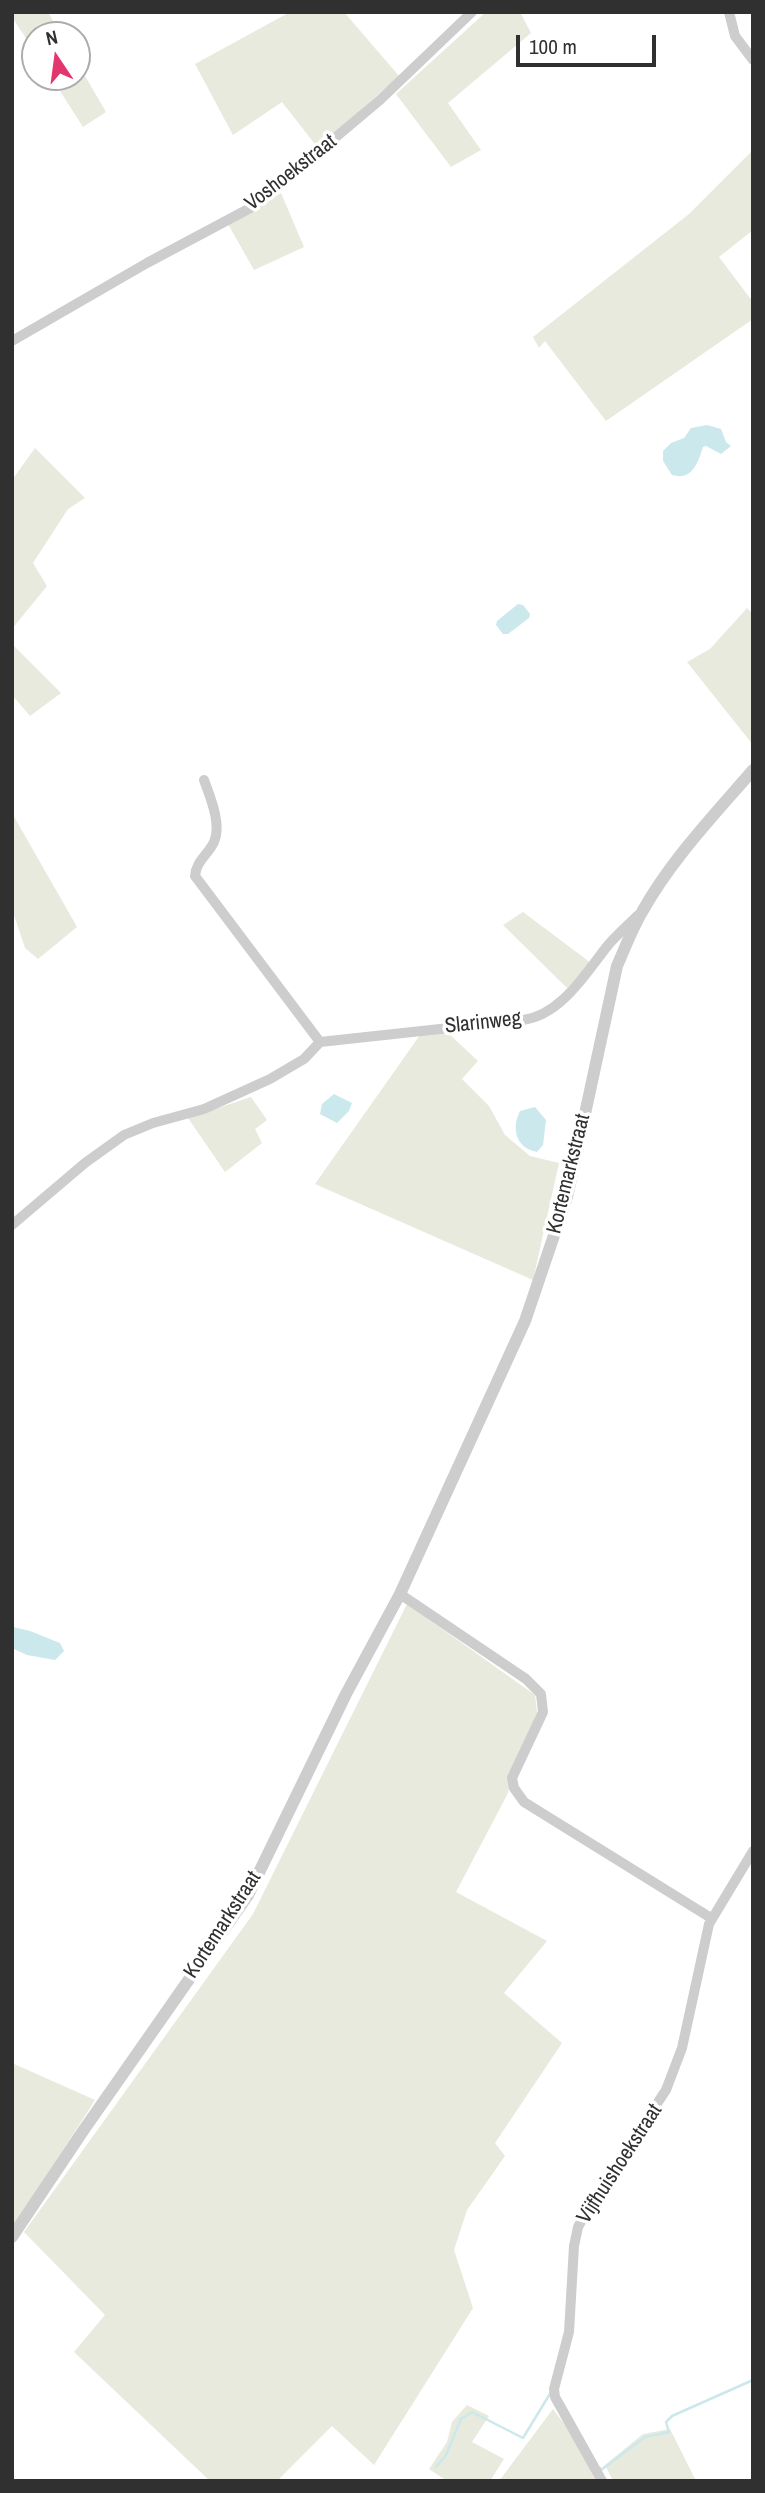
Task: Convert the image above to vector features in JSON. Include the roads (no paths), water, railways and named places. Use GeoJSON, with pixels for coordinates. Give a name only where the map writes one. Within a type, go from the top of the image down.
{"type":"FeatureCollection","features":[{"type":"Feature","properties":{"kind":"street","name":"Voshoekstraat"},"geometry":{"type":"LineString","coordinates":[[12,341],[147,263],[254,206],[380,100],[472,12]]}},
{"type":"Feature","properties":{"kind":"street"},"geometry":{"type":"LineString","coordinates":[[729,12],[734,36],[753,60]]}},
{"type":"Feature","properties":{"kind":"street","name":"Kortemarkstraat"},"geometry":{"type":"LineString","coordinates":[[12,2237],[248,1895],[346,1694],[400,1594],[525,1321],[567,1197],[617,967],[643,910],[689,845],[753,770]]}},
{"type":"Feature","properties":{"kind":"street"},"geometry":{"type":"LineString","coordinates":[[12,1225],[85,1163],[124,1135],[204,1109],[270,1079],[304,1059],[320,1042],[195,876],[196,867],[215,841],[217,827],[204,780]]}},
{"type":"Feature","properties":{"kind":"street","name":"Slarinweg"},"geometry":{"type":"LineString","coordinates":[[320,1042],[541,1015],[565,998],[612,940],[643,910]]}},
{"type":"Feature","properties":{"kind":"street"},"geometry":{"type":"LineString","coordinates":[[400,1594],[526,1679],[541,1694],[543,1712],[512,1778],[514,1788],[524,1802],[711,1918]]}},
{"type":"Feature","properties":{"kind":"street","name":"Vijfhuishoekstraat"},"geometry":{"type":"LineString","coordinates":[[602,2481],[555,2397],[554,2389],[569,2332],[576,2233],[593,2200],[666,2090],[682,2048],[711,1918],[753,1851]]}},
{"type":"Feature","properties":{"kind":"water"},"geometry":{"type":"Polygon","coordinates":[[[707,425],[721,429],[726,442],[731,446],[721,454],[703,447],[689,473],[672,475],[663,461],[663,451],[671,443],[684,438],[691,428],[707,425]]]}},
{"type":"Feature","properties":{"kind":"water"},"geometry":{"type":"Polygon","coordinates":[[[518,604],[523,605],[530,614],[529,618],[508,634],[503,634],[496,625],[497,621],[518,604]]]}},
{"type":"Feature","properties":{"kind":"water"},"geometry":{"type":"Polygon","coordinates":[[[334,1094],[352,1103],[349,1111],[337,1123],[320,1114],[322,1104],[334,1094]]]}},
{"type":"Feature","properties":{"kind":"water"},"geometry":{"type":"Polygon","coordinates":[[[535,1107],[546,1120],[543,1145],[537,1152],[520,1142],[516,1131],[520,1111],[535,1107]]]}},
{"type":"Feature","properties":{"kind":"water"},"geometry":{"type":"Polygon","coordinates":[[[13,1627],[60,1643],[64,1651],[55,1660],[27,1655],[12,1648],[13,1627]]]}},
{"type":"Feature","properties":{"kind":"waterway"},"geometry":{"type":"LineString","coordinates":[[600,2468],[601,2470],[645,2437],[669,2432],[666,2422],[672,2416],[753,2380]]}},
{"type":"Feature","properties":{"kind":"waterway"},"geometry":{"type":"LineString","coordinates":[[436,2467],[446,2455],[461,2419],[472,2412],[523,2438],[551,2392]]}}]}
